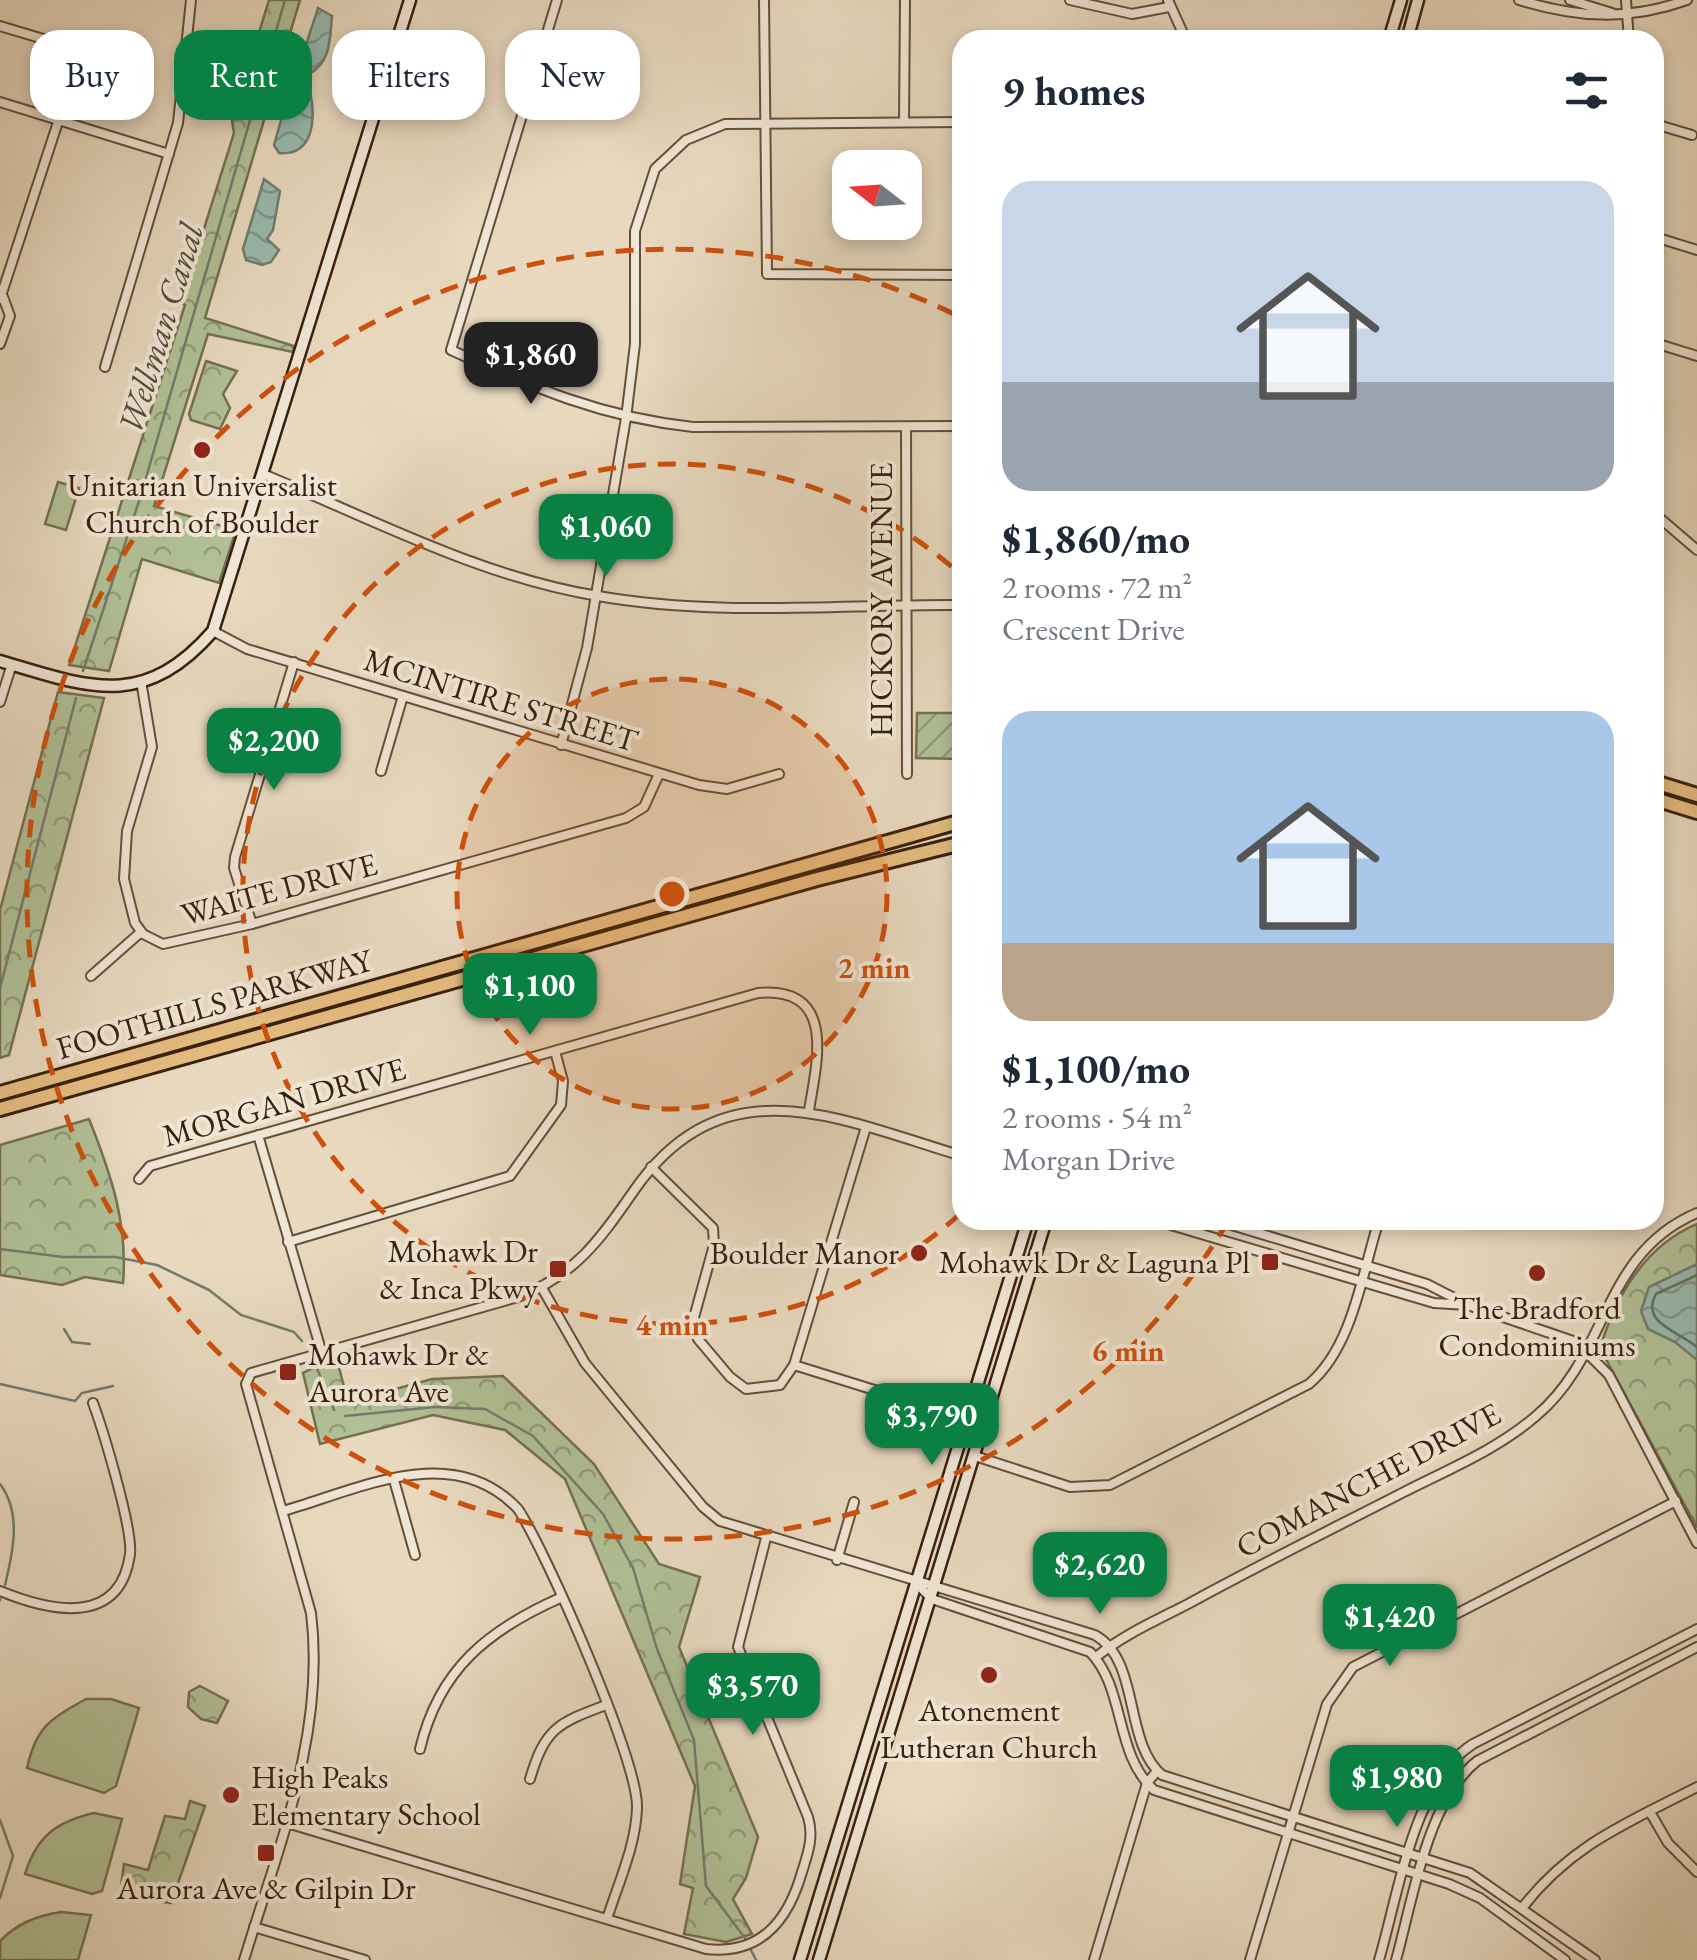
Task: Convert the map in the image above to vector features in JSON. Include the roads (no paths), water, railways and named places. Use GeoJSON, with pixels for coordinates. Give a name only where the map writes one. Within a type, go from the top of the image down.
{"type":"FeatureCollection","features":[{"type":"Feature","properties":{"kind":"highway"},"geometry":{"type":"LineString","coordinates":[[1664,785],[1697,795]]}},
{"type":"Feature","properties":{"kind":"highway"},"geometry":{"type":"LineString","coordinates":[[1664,802],[1697,812]]}},
{"type":"Feature","properties":{"kind":"highway","name":"FOOTHILLS PARKWAY"},"geometry":{"type":"LineString","coordinates":[[0,1093],[952,824]]}},
{"type":"Feature","properties":{"kind":"highway","name":"FOOTHILLS PARKWAY"},"geometry":{"type":"LineString","coordinates":[[0,1109],[798,884],[952,846]]}},
{"type":"Feature","properties":{"kind":"main road"},"geometry":{"type":"LineString","coordinates":[[6,663],[88,687],[140,682],[184,660],[213,631],[410,0]]}},
{"type":"Feature","properties":{"kind":"main road"},"geometry":{"type":"LineString","coordinates":[[1393,30],[1401,0]]}},
{"type":"Feature","properties":{"kind":"main road"},"geometry":{"type":"LineString","coordinates":[[1410,30],[1418,0]]}},
{"type":"Feature","properties":{"kind":"main road"},"geometry":{"type":"LineString","coordinates":[[801,1960],[1025,1230]]}},
{"type":"Feature","properties":{"kind":"main road"},"geometry":{"type":"LineString","coordinates":[[819,1960],[1043,1230]]}},
{"type":"Feature","properties":{"kind":"street"},"geometry":{"type":"LineString","coordinates":[[105,367],[169,154],[182,92],[191,0]]}},
{"type":"Feature","properties":{"kind":"street"},"geometry":{"type":"LineString","coordinates":[[557,0],[451,350],[558,398],[626,418],[693,427],[952,426]]}},
{"type":"Feature","properties":{"kind":"street"},"geometry":{"type":"LineString","coordinates":[[764,0],[767,274],[952,275]]}},
{"type":"Feature","properties":{"kind":"street"},"geometry":{"type":"LineString","coordinates":[[904,122],[905,0]]}},
{"type":"Feature","properties":{"kind":"street"},"geometry":{"type":"LineString","coordinates":[[1070,0],[1132,14],[1168,4],[1181,30]]}},
{"type":"Feature","properties":{"kind":"street"},"geometry":{"type":"LineString","coordinates":[[1518,0],[1577,16],[1626,14],[1687,0]]}},
{"type":"Feature","properties":{"kind":"street"},"geometry":{"type":"LineString","coordinates":[[1570,0],[1626,14]]}},
{"type":"Feature","properties":{"kind":"street"},"geometry":{"type":"LineString","coordinates":[[1626,0],[1628,30]]}},
{"type":"Feature","properties":{"kind":"street"},"geometry":{"type":"LineString","coordinates":[[0,26],[30,35]]}},
{"type":"Feature","properties":{"kind":"street"},"geometry":{"type":"LineString","coordinates":[[0,102],[30,111]]}},
{"type":"Feature","properties":{"kind":"street"},"geometry":{"type":"LineString","coordinates":[[0,344],[10,316],[1,298],[59,120]]}},
{"type":"Feature","properties":{"kind":"street"},"geometry":{"type":"LineString","coordinates":[[62,120],[169,154]]}},
{"type":"Feature","properties":{"kind":"street"},"geometry":{"type":"LineString","coordinates":[[561,746],[596,596],[626,418],[635,344],[636,230],[645,187],[654,168],[686,140],[724,124],[952,122]]}},
{"type":"Feature","properties":{"kind":"street"},"geometry":{"type":"LineString","coordinates":[[1664,127],[1692,136]]}},
{"type":"Feature","properties":{"kind":"street"},"geometry":{"type":"LineString","coordinates":[[1664,240],[1697,250]]}},
{"type":"Feature","properties":{"kind":"street"},"geometry":{"type":"LineString","coordinates":[[1664,346],[1697,356]]}},
{"type":"Feature","properties":{"kind":"street","name":"HICKORY AVENUE"},"geometry":{"type":"LineString","coordinates":[[906,426],[907,774]]}},
{"type":"Feature","properties":{"kind":"street"},"geometry":{"type":"LineString","coordinates":[[263,474],[491,568],[596,596],[675,604],[952,605]]}},
{"type":"Feature","properties":{"kind":"street"},"geometry":{"type":"LineString","coordinates":[[1664,522],[1697,550]]}},
{"type":"Feature","properties":{"kind":"street","name":"MCINTIRE STREET"},"geometry":{"type":"LineString","coordinates":[[213,631],[247,649],[715,789],[780,774]]}},
{"type":"Feature","properties":{"kind":"street"},"geometry":{"type":"LineString","coordinates":[[252,924],[234,868],[294,662]]}},
{"type":"Feature","properties":{"kind":"street"},"geometry":{"type":"LineString","coordinates":[[0,702],[6,663]]}},
{"type":"Feature","properties":{"kind":"street","name":"WAITE DRIVE"},"geometry":{"type":"LineString","coordinates":[[140,682],[152,747],[124,858],[131,913],[141,932],[152,940],[174,944],[626,818],[644,807],[658,774]]}},
{"type":"Feature","properties":{"kind":"street"},"geometry":{"type":"LineString","coordinates":[[380,771],[404,696]]}},
{"type":"Feature","properties":{"kind":"street"},"geometry":{"type":"LineString","coordinates":[[90,976],[141,932]]}},
{"type":"Feature","properties":{"kind":"street","name":"MORGAN DRIVE"},"geometry":{"type":"LineString","coordinates":[[139,1179],[150,1166],[758,993],[782,994],[804,1006],[818,1030],[809,1110]]}},
{"type":"Feature","properties":{"kind":"street"},"geometry":{"type":"LineString","coordinates":[[288,1242],[510,1176],[560,1105],[563,1081],[555,1051]]}},
{"type":"Feature","properties":{"kind":"street"},"geometry":{"type":"LineString","coordinates":[[244,1960],[305,1750],[315,1652],[311,1613],[246,1384],[258,1370],[542,1288],[595,1247],[651,1167],[676,1144],[721,1118],[765,1108],[809,1110],[952,1153]]}},
{"type":"Feature","properties":{"kind":"street"},"geometry":{"type":"LineString","coordinates":[[651,1167],[717,1227],[693,1322],[698,1340],[730,1377],[756,1391],[780,1384],[794,1365],[866,1127]]}},
{"type":"Feature","properties":{"kind":"street"},"geometry":{"type":"LineString","coordinates":[[258,1135],[321,1350]]}},
{"type":"Feature","properties":{"kind":"street","name":"COMANCHE DRIVE"},"geometry":{"type":"LineString","coordinates":[[1096,1657],[1110,1646],[1494,1446],[1539,1414],[1564,1388],[1589,1351],[1616,1286],[1640,1251],[1672,1224],[1697,1213]]}},
{"type":"Feature","properties":{"kind":"street"},"geometry":{"type":"LineString","coordinates":[[1188,1230],[1434,1303],[1468,1305]]}},
{"type":"Feature","properties":{"kind":"street"},"geometry":{"type":"LineString","coordinates":[[1248,1230],[1427,1284],[1468,1305],[1558,1334],[1589,1351],[1609,1375],[1697,1543]]}},
{"type":"Feature","properties":{"kind":"street"},"geometry":{"type":"LineString","coordinates":[[975,1456],[1070,1486],[1101,1486],[1124,1478],[1316,1378],[1340,1345],[1376,1230]]}},
{"type":"Feature","properties":{"kind":"street"},"geometry":{"type":"LineString","coordinates":[[542,1288],[585,1364],[703,1507],[734,1528],[917,1584],[937,1584],[1085,1631],[1110,1646],[1157,1772]]}},
{"type":"Feature","properties":{"kind":"street"},"geometry":{"type":"LineString","coordinates":[[794,1365],[968,1419]]}},
{"type":"Feature","properties":{"kind":"street"},"geometry":{"type":"LineString","coordinates":[[0,1590],[28,1602],[76,1610],[98,1603],[119,1584],[130,1545],[93,1403]]}},
{"type":"Feature","properties":{"kind":"street"},"geometry":{"type":"LineString","coordinates":[[283,1512],[443,1470],[492,1486],[527,1523],[632,1774],[637,1808],[607,1920]]}},
{"type":"Feature","properties":{"kind":"street"},"geometry":{"type":"LineString","coordinates":[[394,1480],[415,1555]]}},
{"type":"Feature","properties":{"kind":"street"},"geometry":{"type":"LineString","coordinates":[[837,1560],[854,1502]]}},
{"type":"Feature","properties":{"kind":"street"},"geometry":{"type":"LineString","coordinates":[[1250,1960],[1327,1704],[1353,1667],[1676,1502]]}},
{"type":"Feature","properties":{"kind":"street"},"geometry":{"type":"LineString","coordinates":[[286,1823],[706,1950],[747,1945],[772,1931],[792,1907],[811,1842],[808,1817],[740,1660],[738,1634],[766,1538]]}},
{"type":"Feature","properties":{"kind":"street"},"geometry":{"type":"LineString","coordinates":[[917,1584],[932,1599],[1096,1657],[1135,1767],[1147,1783],[1164,1795],[1420,1875],[1480,1898],[1565,1960]]}},
{"type":"Feature","properties":{"kind":"street"},"geometry":{"type":"LineString","coordinates":[[420,1749],[432,1706],[462,1660],[496,1629],[560,1598]]}},
{"type":"Feature","properties":{"kind":"street"},"geometry":{"type":"LineString","coordinates":[[1379,1960],[1430,1790],[1463,1750],[1697,1629]]}},
{"type":"Feature","properties":{"kind":"street"},"geometry":{"type":"LineString","coordinates":[[1396,1960],[1425,1858],[1452,1786],[1477,1761],[1697,1647]]}},
{"type":"Feature","properties":{"kind":"street"},"geometry":{"type":"LineString","coordinates":[[756,1699],[813,1672]]}},
{"type":"Feature","properties":{"kind":"street"},"geometry":{"type":"LineString","coordinates":[[530,1779],[539,1749],[555,1728],[606,1705]]}},
{"type":"Feature","properties":{"kind":"street"},"geometry":{"type":"LineString","coordinates":[[1157,1772],[1482,1879],[1595,1960]]}},
{"type":"Feature","properties":{"kind":"street"},"geometry":{"type":"LineString","coordinates":[[1094,1960],[1147,1783],[1157,1772]]}},
{"type":"Feature","properties":{"kind":"street"},"geometry":{"type":"LineString","coordinates":[[1522,1908],[1571,1855],[1697,1788]]}},
{"type":"Feature","properties":{"kind":"street"},"geometry":{"type":"LineString","coordinates":[[1650,1812],[1668,1844],[1697,1872]]}},
{"type":"Feature","properties":{"kind":"street"},"geometry":{"type":"LineString","coordinates":[[254,1926],[365,1960]]}},
{"type":"Feature","properties":{"kind":"water"},"geometry":{"type":"Polygon","coordinates":[[[318,8],[332,16],[325,56],[312,72],[312,30],[318,8]]]}},
{"type":"Feature","properties":{"kind":"water"},"geometry":{"type":"Polygon","coordinates":[[[312,106],[313,113],[312,124],[306,142],[291,152],[279,153],[274,145],[281,120],[312,120],[312,106]]]}},
{"type":"Feature","properties":{"kind":"water"},"geometry":{"type":"Polygon","coordinates":[[[264,179],[280,191],[273,230],[267,239],[279,250],[271,262],[262,265],[246,260],[243,249],[264,179]]]}},
{"type":"Feature","properties":{"kind":"water"},"geometry":{"type":"Polygon","coordinates":[[[1697,1264],[1697,1360],[1675,1342],[1648,1329],[1641,1311],[1649,1287],[1697,1264]]]}},
{"type":"Feature","properties":{"kind":"waterway","name":"Wellman Canal"},"geometry":{"type":"LineString","coordinates":[[83,671],[141,495],[285,0]]}},
{"type":"Feature","properties":{"kind":"waterway","name":"Wellman Canal"},"geometry":{"type":"LineString","coordinates":[[0,988],[76,698]]}},
{"type":"Feature","properties":{"kind":"waterway"},"geometry":{"type":"LineString","coordinates":[[0,1249],[63,1257],[115,1257],[157,1265],[209,1290],[241,1315],[294,1332],[302,1341]]}},
{"type":"Feature","properties":{"kind":"waterway"},"geometry":{"type":"LineString","coordinates":[[64,1329],[72,1342],[90,1344]]}},
{"type":"Feature","properties":{"kind":"waterway"},"geometry":{"type":"LineString","coordinates":[[316,1366],[334,1410]]}},
{"type":"Feature","properties":{"kind":"waterway"},"geometry":{"type":"LineString","coordinates":[[0,1384],[75,1401],[82,1393],[113,1386]]}},
{"type":"Feature","properties":{"kind":"waterway"},"geometry":{"type":"LineString","coordinates":[[345,1416],[435,1407],[485,1409],[533,1436],[603,1514],[633,1568],[657,1649],[694,1740],[706,1886],[747,1941]]}},
{"type":"Feature","properties":{"kind":"waterway"},"geometry":{"type":"LineString","coordinates":[[0,1484],[13,1520],[13,1546],[5,1585]]}},
{"type":"Feature","properties":{"kind":"waterway","name":"Wellman Canal"},"geometry":{"type":"LineString","coordinates":[[0,1820],[13,1856],[0,1898]]}},
{"type":"Feature","properties":{"kind":"waterway"},"geometry":{"type":"LineString","coordinates":[[750,1948],[756,1960]]}},
{"type":"Feature","properties":{"kind":"place","name":"Unitarian Universalist Church of Boulder"},"geometry":{"type":"Point","coordinates":[202,450]}},
{"type":"Feature","properties":{"kind":"place","name":"Boulder Manor"},"geometry":{"type":"Point","coordinates":[919,1253]}},
{"type":"Feature","properties":{"kind":"place","name":"Mohawk Dr & Laguna Pl"},"geometry":{"type":"Point","coordinates":[1270,1262]}},
{"type":"Feature","properties":{"kind":"place","name":"Mohawk Dr & Inca Pkwy"},"geometry":{"type":"Point","coordinates":[558,1269]}},
{"type":"Feature","properties":{"kind":"place","name":"The Bradford Condominiums"},"geometry":{"type":"Point","coordinates":[1537,1273]}},
{"type":"Feature","properties":{"kind":"place","name":"Mohawk Dr & Aurora Ave"},"geometry":{"type":"Point","coordinates":[288,1372]}},
{"type":"Feature","properties":{"kind":"place","name":"Atonement Lutheran Church"},"geometry":{"type":"Point","coordinates":[989,1675]}},
{"type":"Feature","properties":{"kind":"place","name":"High Peaks Elementary School"},"geometry":{"type":"Point","coordinates":[231,1795]}},
{"type":"Feature","properties":{"kind":"place","name":"Aurora Ave & Gilpin Dr"},"geometry":{"type":"Point","coordinates":[266,1853]}}]}
